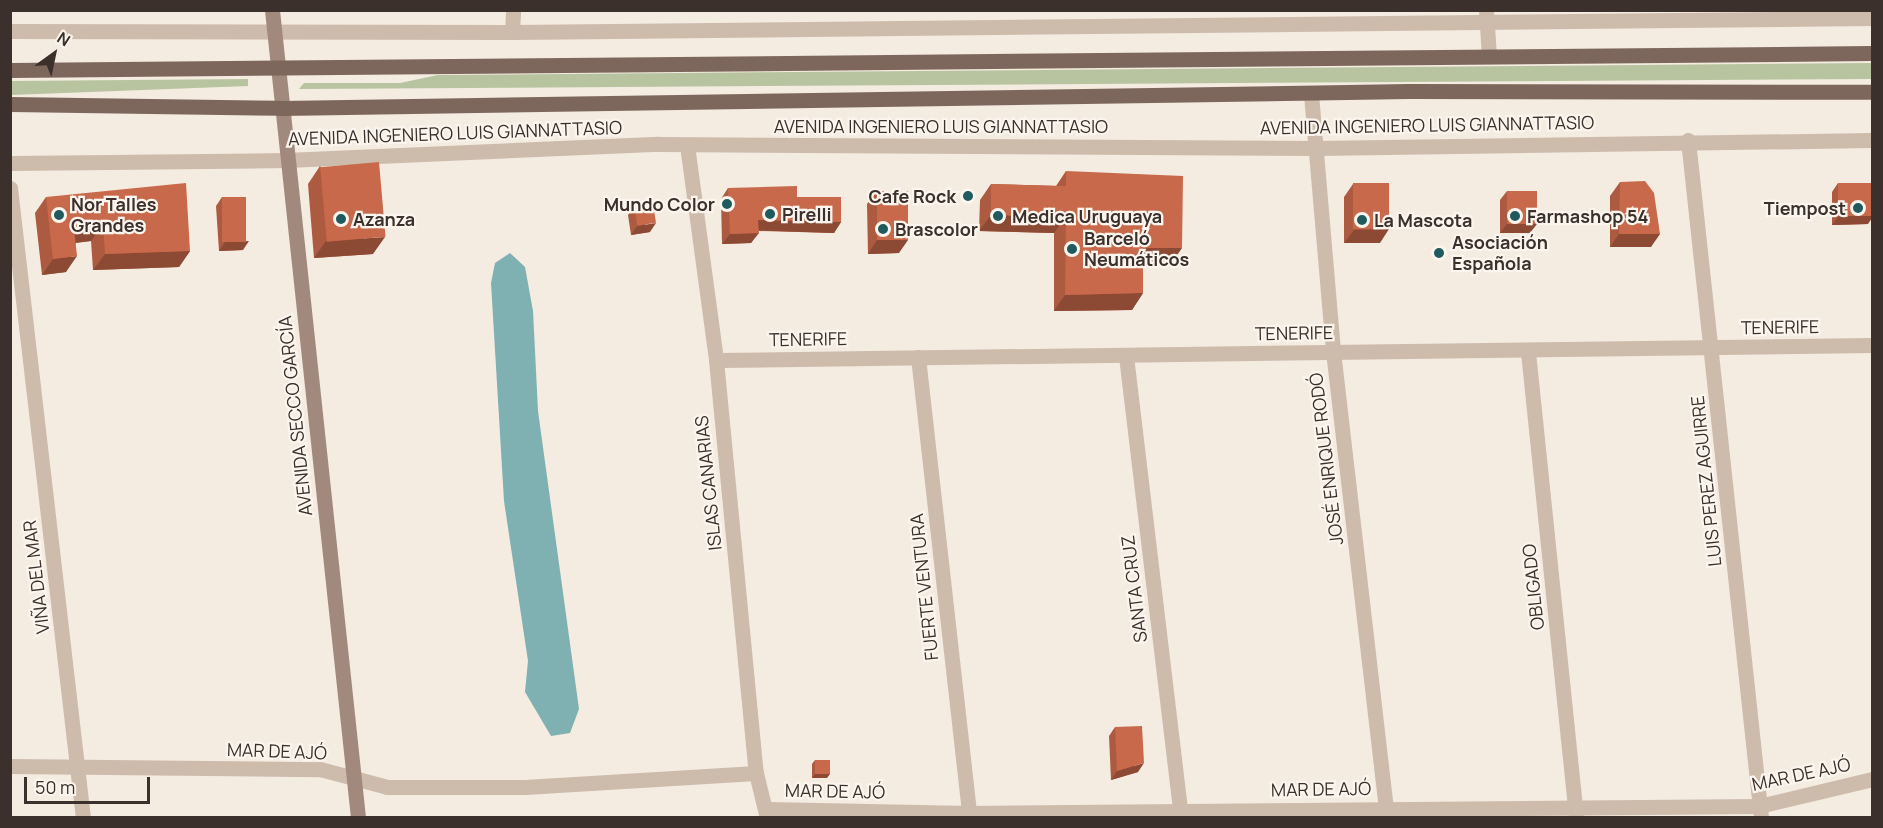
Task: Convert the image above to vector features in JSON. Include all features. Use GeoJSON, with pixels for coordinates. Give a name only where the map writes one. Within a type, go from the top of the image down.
{"type":"FeatureCollection","features":[{"type":"Feature","properties":{"kind":"main road"},"geometry":{"type":"LineString","coordinates":[[10,70],[1872,53]]}},
{"type":"Feature","properties":{"kind":"main road","name":"AVENIDA INGENIERO LUIS GIANNATTASIO"},"geometry":{"type":"LineString","coordinates":[[10,104],[281,108],[1311,94],[1872,92]]}},
{"type":"Feature","properties":{"kind":"street","name":"AVENIDA SECCO GARCÍA"},"geometry":{"type":"LineString","coordinates":[[272,10],[286,160],[358,818]]}},
{"type":"Feature","properties":{"kind":"street"},"geometry":{"type":"LineString","coordinates":[[512,33],[513,10]]}},
{"type":"Feature","properties":{"kind":"street"},"geometry":{"type":"LineString","coordinates":[[10,31],[275,34],[512,33],[1486,16],[1872,18]]}},
{"type":"Feature","properties":{"kind":"street"},"geometry":{"type":"LineString","coordinates":[[1486,16],[1489,56]]}},
{"type":"Feature","properties":{"kind":"street","name":"JOSÉ ENRIQUE RODÓ"},"geometry":{"type":"LineString","coordinates":[[1311,94],[1333,351],[1386,813]]}},
{"type":"Feature","properties":{"kind":"street","name":"AVENIDA INGENIERO LUIS GIANNATTASIO"},"geometry":{"type":"LineString","coordinates":[[10,163],[286,160],[687,145],[1316,148],[1688,140],[1872,140]]}},
{"type":"Feature","properties":{"kind":"street","name":"LUIS PEREZ AGUIRRE"},"geometry":{"type":"LineString","coordinates":[[1688,140],[1760,812]]}},
{"type":"Feature","properties":{"kind":"street","name":"ISLAS CANARIAS"},"geometry":{"type":"LineString","coordinates":[[687,145],[716,360],[756,773],[767,813]]}},
{"type":"Feature","properties":{"kind":"street","name":"VIÑA DEL MAR"},"geometry":{"type":"LineString","coordinates":[[10,188],[83,818]]}},
{"type":"Feature","properties":{"kind":"street","name":"TENERIFE"},"geometry":{"type":"LineString","coordinates":[[716,360],[1126,356],[1333,351],[1528,352],[1872,345]]}},
{"type":"Feature","properties":{"kind":"street","name":"OBLIGADO"},"geometry":{"type":"LineString","coordinates":[[1528,352],[1575,812]]}},
{"type":"Feature","properties":{"kind":"street","name":"SANTA CRUZ"},"geometry":{"type":"LineString","coordinates":[[1126,356],[1181,814]]}},
{"type":"Feature","properties":{"kind":"street","name":"FUERTE VENTURA"},"geometry":{"type":"LineString","coordinates":[[918,357],[969,813]]}},
{"type":"Feature","properties":{"kind":"street","name":"MAR DE AJÓ"},"geometry":{"type":"LineString","coordinates":[[10,766],[320,769],[387,788],[525,788],[756,773]]}},
{"type":"Feature","properties":{"kind":"street","name":"MAR DE AJÓ"},"geometry":{"type":"LineString","coordinates":[[767,813],[1760,812],[1872,779]]}},
{"type":"Feature","properties":{"kind":"green space"},"geometry":{"type":"Polygon","coordinates":[[[1872,63],[1872,79],[299,89],[304,83],[400,83],[438,75],[1872,63]]]}},
{"type":"Feature","properties":{"kind":"green space"},"geometry":{"type":"Polygon","coordinates":[[[248,79],[248,86],[11,95],[11,81],[248,79]]]}},
{"type":"Feature","properties":{"kind":"water"},"geometry":{"type":"Polygon","coordinates":[[[510,253],[525,267],[533,311],[538,411],[579,709],[570,733],[551,736],[525,692],[528,661],[504,501],[491,283],[495,263],[510,253]]]}},
{"type":"Feature","properties":{"kind":"building"},"geometry":{"type":"Polygon","coordinates":[[[379,162],[386,237],[327,242],[320,167],[379,162]]]}},
{"type":"Feature","properties":{"kind":"building"},"geometry":{"type":"Polygon","coordinates":[[[1066,171],[1183,176],[1182,248],[1143,248],[1143,293],[1065,295],[1066,217],[991,215],[991,184],[1066,186],[1066,171]]]}},
{"type":"Feature","properties":{"kind":"building"},"geometry":{"type":"Polygon","coordinates":[[[1645,181],[1654,193],[1660,234],[1619,234],[1620,182],[1645,181]]]}},
{"type":"Feature","properties":{"kind":"building"},"geometry":{"type":"Polygon","coordinates":[[[186,183],[190,251],[105,254],[103,225],[74,228],[77,256],[53,259],[46,197],[186,183]]]}},
{"type":"Feature","properties":{"kind":"building"},"geometry":{"type":"Polygon","coordinates":[[[1353,183],[1389,183],[1389,229],[1353,229],[1353,183]]]}},
{"type":"Feature","properties":{"kind":"building"},"geometry":{"type":"Polygon","coordinates":[[[1838,183],[1872,183],[1872,216],[1838,216],[1838,183]]]}},
{"type":"Feature","properties":{"kind":"building"},"geometry":{"type":"Polygon","coordinates":[[[797,186],[797,197],[841,197],[841,222],[758,220],[759,233],[730,234],[728,188],[797,186]]]}},
{"type":"Feature","properties":{"kind":"building"},"geometry":{"type":"Polygon","coordinates":[[[877,191],[908,191],[908,240],[877,240],[877,191]]]}},
{"type":"Feature","properties":{"kind":"building"},"geometry":{"type":"Polygon","coordinates":[[[1507,191],[1537,191],[1537,224],[1507,224],[1507,191]]]}},
{"type":"Feature","properties":{"kind":"building"},"geometry":{"type":"Polygon","coordinates":[[[222,197],[246,197],[246,242],[222,242],[222,197]]]}},
{"type":"Feature","properties":{"kind":"building"},"geometry":{"type":"Polygon","coordinates":[[[653,204],[656,223],[637,226],[634,207],[653,204]]]}},
{"type":"Feature","properties":{"kind":"building"},"geometry":{"type":"Polygon","coordinates":[[[1142,726],[1144,763],[1117,771],[1115,727],[1142,726]]]}},
{"type":"Feature","properties":{"kind":"building"},"geometry":{"type":"Polygon","coordinates":[[[815,760],[830,760],[830,774],[815,774],[815,760]]]}},
{"type":"Feature","properties":{"kind":"place","name":"Cafe Rock"},"geometry":{"type":"Point","coordinates":[968,196]}},
{"type":"Feature","properties":{"kind":"place","name":"Mundo Color"},"geometry":{"type":"Point","coordinates":[727,204]}},
{"type":"Feature","properties":{"kind":"place","name":"Tiempost"},"geometry":{"type":"Point","coordinates":[1858,208]}},
{"type":"Feature","properties":{"kind":"place","name":"Pirelli"},"geometry":{"type":"Point","coordinates":[770,214]}},
{"type":"Feature","properties":{"kind":"place","name":"Nor Talles Grandes"},"geometry":{"type":"Point","coordinates":[59,215]}},
{"type":"Feature","properties":{"kind":"place","name":"Medica Uruguaya"},"geometry":{"type":"Point","coordinates":[998,216]}},
{"type":"Feature","properties":{"kind":"place","name":"Farmashop 54"},"geometry":{"type":"Point","coordinates":[1515,216]}},
{"type":"Feature","properties":{"kind":"place","name":"Azanza"},"geometry":{"type":"Point","coordinates":[341,219]}},
{"type":"Feature","properties":{"kind":"place","name":"La Mascota"},"geometry":{"type":"Point","coordinates":[1362,220]}},
{"type":"Feature","properties":{"kind":"place","name":"Brascolor"},"geometry":{"type":"Point","coordinates":[883,229]}},
{"type":"Feature","properties":{"kind":"place","name":"Barceló Neumáticos"},"geometry":{"type":"Point","coordinates":[1072,249]}},
{"type":"Feature","properties":{"kind":"place","name":"Asociación Española"},"geometry":{"type":"Point","coordinates":[1439,253]}}]}
